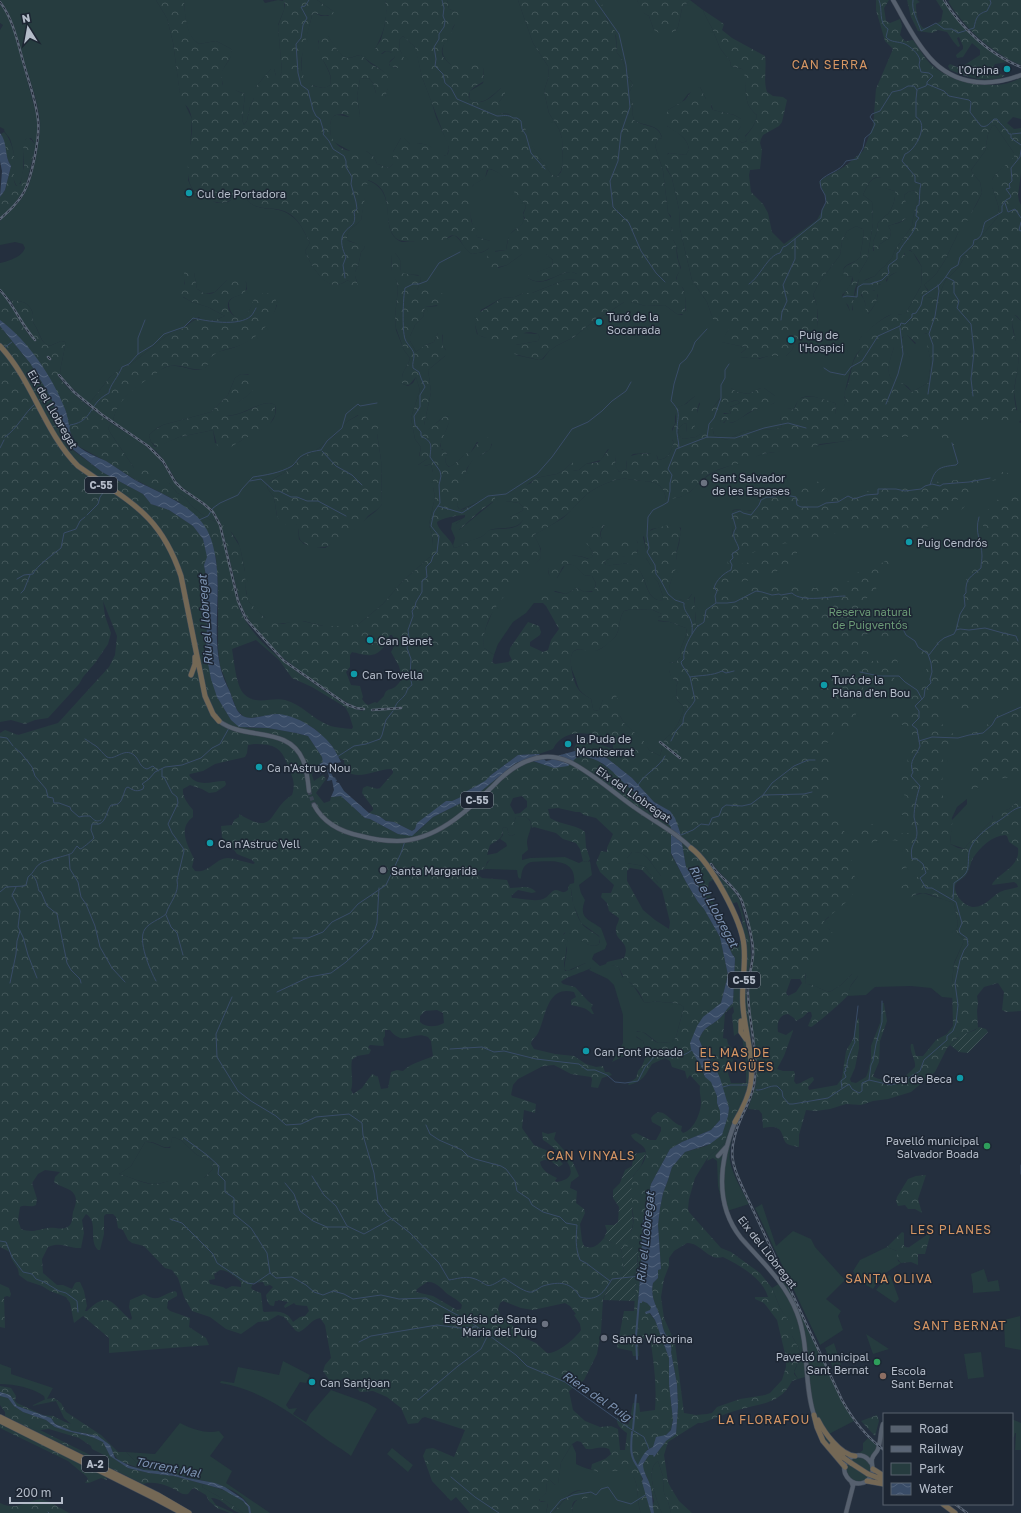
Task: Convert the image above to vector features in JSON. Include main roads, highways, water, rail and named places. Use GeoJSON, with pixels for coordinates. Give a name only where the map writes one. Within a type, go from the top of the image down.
{"type":"FeatureCollection","features":[{"type":"Feature","properties":{"kind":"highway","name":"Eix del Llobregat"},"geometry":{"type":"LineString","coordinates":[[0,347],[17,371],[68,458],[80,469],[140,512],[154,527],[164,541],[178,574],[185,600],[195,653],[195,671]]}},
{"type":"Feature","properties":{"kind":"highway","name":"Eix del Llobregat"},"geometry":{"type":"LineString","coordinates":[[0,347],[11,359],[20,373],[59,442],[78,466],[137,506],[156,525],[163,536],[176,561],[181,576],[206,704],[210,712],[220,722]]}},
{"type":"Feature","properties":{"kind":"highway","name":"C-55"},"geometry":{"type":"LineString","coordinates":[[195,671],[198,661]]}},
{"type":"Feature","properties":{"kind":"highway"},"geometry":{"type":"LineString","coordinates":[[195,671],[201,682]]}},
{"type":"Feature","properties":{"kind":"highway","name":"Eix del Llobregat"},"geometry":{"type":"LineString","coordinates":[[690,847],[715,882],[741,934],[743,951],[741,1000],[750,1072],[746,1095],[735,1122]]}},
{"type":"Feature","properties":{"kind":"highway","name":"Eix del Llobregat"},"geometry":{"type":"LineString","coordinates":[[690,847],[708,868],[718,884],[740,927],[743,940],[743,1007],[751,1075],[749,1094],[735,1122]]}},
{"type":"Feature","properties":{"kind":"highway","name":"Eix del Llobregat"},"geometry":{"type":"LineString","coordinates":[[814,1415],[824,1434],[844,1458],[868,1474],[883,1480]]}},
{"type":"Feature","properties":{"kind":"highway"},"geometry":{"type":"LineString","coordinates":[[814,1415],[826,1434],[832,1440],[848,1454],[856,1455]]}},
{"type":"Feature","properties":{"kind":"highway"},"geometry":{"type":"LineString","coordinates":[[814,1415],[817,1427],[824,1441],[845,1467]]}},
{"type":"Feature","properties":{"kind":"highway","name":"A-2"},"geometry":{"type":"LineString","coordinates":[[0,1417],[158,1495],[189,1513]]}},
{"type":"Feature","properties":{"kind":"highway","name":"A-2"},"geometry":{"type":"LineString","coordinates":[[0,1421],[182,1513]]}},
{"type":"Feature","properties":{"kind":"highway"},"geometry":{"type":"LineString","coordinates":[[873,1469],[883,1475]]}},
{"type":"Feature","properties":{"kind":"highway"},"geometry":{"type":"LineString","coordinates":[[867,1481],[883,1484]]}},
{"type":"Feature","properties":{"kind":"highway"},"geometry":{"type":"LineString","coordinates":[[943,1505],[953,1512]]}},
{"type":"Feature","properties":{"kind":"main road"},"geometry":{"type":"LineString","coordinates":[[894,0],[924,52],[937,65],[949,73],[966,80],[984,83],[1000,82],[1021,74]]}},
{"type":"Feature","properties":{"kind":"main road","name":"Eix del Llobregat"},"geometry":{"type":"LineString","coordinates":[[220,722],[236,730],[277,737],[291,744],[298,751],[303,762],[309,791]]}},
{"type":"Feature","properties":{"kind":"main road","name":"Eix del Llobregat"},"geometry":{"type":"LineString","coordinates":[[314,805],[322,816],[336,828],[371,838],[400,841],[424,836],[437,831],[452,821],[514,767],[528,760],[552,757],[563,759],[578,767],[663,826],[690,847]]}},
{"type":"Feature","properties":{"kind":"main road","name":"Eix del Llobregat"},"geometry":{"type":"LineString","coordinates":[[735,1122],[728,1143],[722,1180],[723,1198],[726,1210],[737,1232],[780,1281],[792,1301],[799,1317],[803,1334],[807,1378],[814,1415]]}},
{"type":"Feature","properties":{"kind":"main road"},"geometry":{"type":"LineString","coordinates":[[718,1156],[728,1143]]}},
{"type":"Feature","properties":{"kind":"main road"},"geometry":{"type":"LineString","coordinates":[[851,1481],[857,1483],[867,1481],[871,1476],[873,1469],[873,1456],[878,1448],[883,1427]]}},
{"type":"Feature","properties":{"kind":"main road"},"geometry":{"type":"LineString","coordinates":[[846,1513],[852,1488],[851,1481],[846,1475],[845,1467],[849,1459],[861,1451],[872,1463]]}},
{"type":"Feature","properties":{"kind":"main road"},"geometry":{"type":"LineString","coordinates":[[856,1455],[865,1457],[873,1456]]}},
{"type":"Feature","properties":{"kind":"main road"},"geometry":{"type":"LineString","coordinates":[[852,1488],[857,1483]]}},
{"type":"Feature","properties":{"kind":"water"},"geometry":{"type":"Polygon","coordinates":[[[0,133],[4,141],[7,158],[11,166],[5,190],[0,197],[2,171],[0,161],[0,133]]]}},
{"type":"Feature","properties":{"kind":"water"},"geometry":{"type":"Polygon","coordinates":[[[0,320],[30,349],[46,372],[60,397],[67,414],[75,443],[79,447],[106,461],[135,480],[179,503],[198,518],[206,528],[211,539],[217,571],[217,634],[220,666],[237,710],[245,717],[250,718],[277,714],[292,717],[308,724],[327,740],[341,762],[321,767],[321,774],[316,771],[315,767],[323,762],[322,757],[308,736],[268,728],[239,727],[231,720],[217,697],[211,679],[206,653],[207,625],[204,586],[206,576],[204,565],[207,557],[203,539],[193,526],[169,510],[151,504],[143,494],[102,472],[70,447],[53,402],[46,389],[30,363],[0,326],[0,320]]]}},
{"type":"Feature","properties":{"kind":"water","name":"Riu el Llobregat"},"geometry":{"type":"Polygon","coordinates":[[[575,751],[587,751],[603,755],[632,778],[654,802],[670,811],[675,818],[680,832],[686,867],[711,905],[735,958],[733,1003],[720,1018],[706,1028],[699,1039],[703,1049],[715,1067],[720,1078],[729,1108],[728,1116],[722,1135],[710,1144],[685,1152],[672,1167],[663,1193],[660,1208],[658,1225],[661,1269],[658,1270],[658,1278],[653,1283],[652,1292],[661,1318],[663,1329],[671,1346],[677,1384],[678,1407],[676,1434],[666,1441],[654,1457],[653,1455],[649,1455],[643,1464],[651,1488],[654,1513],[651,1513],[642,1482],[643,1479],[637,1467],[645,1453],[653,1447],[656,1437],[666,1435],[671,1430],[673,1420],[669,1384],[669,1358],[655,1320],[650,1313],[646,1314],[645,1312],[650,1310],[651,1307],[642,1301],[642,1303],[638,1303],[643,1221],[651,1184],[670,1149],[682,1142],[711,1130],[720,1120],[717,1096],[711,1082],[705,1077],[700,1063],[691,1049],[690,1043],[697,1026],[703,1017],[721,1003],[728,975],[720,937],[686,882],[671,853],[671,827],[654,809],[609,768],[596,760],[583,756],[578,756],[568,766],[554,768],[527,759],[516,763],[475,796],[433,817],[412,836],[398,834],[370,819],[365,818],[341,796],[331,797],[334,790],[332,780],[327,781],[329,776],[327,770],[329,769],[333,777],[336,778],[336,782],[339,783],[344,791],[369,813],[379,816],[386,821],[394,822],[412,831],[415,829],[417,823],[446,801],[452,801],[461,797],[467,791],[485,781],[518,755],[539,754],[546,761],[551,760],[553,757],[575,751]]]}},
{"type":"Feature","properties":{"kind":"water"},"geometry":{"type":"Polygon","coordinates":[[[0,1392],[10,1395],[17,1406],[51,1418],[55,1424],[72,1431],[98,1436],[110,1445],[115,1458],[130,1466],[144,1470],[168,1472],[188,1478],[215,1483],[225,1487],[243,1499],[250,1507],[251,1513],[249,1513],[248,1507],[243,1501],[222,1489],[174,1476],[149,1473],[128,1468],[110,1456],[103,1442],[92,1437],[55,1427],[46,1420],[23,1412],[14,1406],[8,1398],[0,1396],[0,1392]]]}},
{"type":"Feature","properties":{"kind":"waterway"},"geometry":{"type":"LineString","coordinates":[[309,0],[305,6],[301,7],[307,18],[303,25],[301,38],[296,44],[298,73],[301,85],[308,90],[313,110],[316,116],[320,119],[324,132],[323,134],[333,149],[344,156],[346,167],[352,177],[351,184],[357,209],[354,212],[354,223],[346,230],[342,239],[346,257],[343,265],[345,278]]}},
{"type":"Feature","properties":{"kind":"waterway"},"geometry":{"type":"LineString","coordinates":[[442,0],[444,8],[443,16],[445,21],[444,27],[439,34],[439,39],[434,47],[436,59],[435,66],[443,74],[445,83],[451,88],[457,99],[497,116],[509,116],[517,118],[521,121],[522,129],[526,135],[531,153],[545,169]]}},
{"type":"Feature","properties":{"kind":"waterway"},"geometry":{"type":"LineString","coordinates":[[595,0],[619,34],[626,65],[630,107],[621,133],[618,161],[610,181],[613,207],[629,223],[641,251],[656,273],[665,282]]}},
{"type":"Feature","properties":{"kind":"waterway"},"geometry":{"type":"LineString","coordinates":[[879,0],[882,20],[888,29],[886,37],[892,41],[905,44],[916,53],[920,60],[919,65],[921,72],[929,73],[933,76],[927,84],[944,91],[949,96],[969,100],[971,102],[970,112],[981,126],[987,126],[994,119],[997,119],[1009,134],[1011,134],[1011,138],[1021,145]]}},
{"type":"Feature","properties":{"kind":"waterway"},"geometry":{"type":"LineString","coordinates":[[913,0],[914,12],[921,31],[936,23],[944,29],[952,29],[958,33],[974,28],[978,17],[987,11],[991,3],[990,0]]}},
{"type":"Feature","properties":{"kind":"waterway"},"geometry":{"type":"LineString","coordinates":[[918,89],[926,86],[927,84]]}},
{"type":"Feature","properties":{"kind":"waterway"},"geometry":{"type":"LineString","coordinates":[[749,284],[768,262],[780,253],[783,247],[821,218],[822,210],[826,202],[820,181],[841,168],[846,161],[857,159],[863,148],[865,138],[871,133],[875,124],[870,117],[872,114],[880,111],[892,92],[901,90],[908,86],[914,86],[917,90]]}},
{"type":"Feature","properties":{"kind":"waterway"},"geometry":{"type":"LineString","coordinates":[[843,297],[857,297],[858,287],[863,284],[870,284],[882,280],[889,273],[889,265],[897,259],[897,253],[912,234],[919,218],[916,216],[917,206],[919,205],[921,184],[915,182],[915,176],[902,161],[905,154],[913,148],[920,137],[922,125],[920,120],[916,117],[917,90]]}},
{"type":"Feature","properties":{"kind":"waterway"},"geometry":{"type":"LineString","coordinates":[[1012,134],[1021,133]]}},
{"type":"Feature","properties":{"kind":"waterway"},"geometry":{"type":"LineString","coordinates":[[824,368],[830,372],[845,375],[851,367],[862,361],[878,336],[900,326],[901,323],[905,324],[912,317],[912,314],[916,313],[921,305],[923,296],[939,285],[951,269],[958,265],[960,257],[973,245],[974,240],[981,236],[985,222],[1002,212],[1002,206],[1011,196],[1006,189],[1010,188],[1009,184],[1012,181],[1011,168],[1020,157],[1021,150]]}},
{"type":"Feature","properties":{"kind":"waterway"},"geometry":{"type":"LineString","coordinates":[[1005,203],[1008,212],[1015,209],[1021,218]]}},
{"type":"Feature","properties":{"kind":"waterway"},"geometry":{"type":"LineString","coordinates":[[1021,222],[1019,230],[1021,231]]}},
{"type":"Feature","properties":{"kind":"waterway"},"geometry":{"type":"LineString","coordinates":[[781,320],[782,312],[787,301],[783,285],[795,259],[795,239]]}},
{"type":"Feature","properties":{"kind":"waterway"},"geometry":{"type":"LineString","coordinates":[[395,707],[405,695],[408,688],[412,685],[410,676],[411,659],[407,648],[409,638],[408,630],[413,616],[412,611],[422,592],[422,581],[427,577],[426,567],[437,552],[439,536],[431,526],[434,512],[440,503],[439,485],[441,476],[440,471],[430,457],[431,447],[428,440],[421,436],[421,432],[415,425],[414,416],[420,407],[420,395],[425,387],[419,372],[413,368],[414,354],[404,335],[404,293],[405,288],[413,284],[419,284],[427,281],[439,263],[460,252]]}},
{"type":"Feature","properties":{"kind":"waterway"},"geometry":{"type":"LineString","coordinates":[[946,277],[954,281],[954,293],[959,301],[957,308],[971,324],[974,352],[971,379],[973,396]]}},
{"type":"Feature","properties":{"kind":"waterway"},"geometry":{"type":"LineString","coordinates":[[928,394],[933,360],[933,345],[929,334],[935,316],[939,291],[938,285]]}},
{"type":"Feature","properties":{"kind":"waterway"},"geometry":{"type":"LineString","coordinates":[[68,429],[70,425],[81,422],[98,401],[109,393],[109,390],[122,367],[129,364],[138,354],[153,345],[164,334],[184,327],[193,318],[222,322],[239,321],[251,316],[256,308]]}},
{"type":"Feature","properties":{"kind":"waterway"},"geometry":{"type":"LineString","coordinates":[[138,354],[138,338],[145,320]]}},
{"type":"Feature","properties":{"kind":"waterway"},"geometry":{"type":"LineString","coordinates":[[886,404],[898,374],[903,354],[900,328]]}},
{"type":"Feature","properties":{"kind":"waterway"},"geometry":{"type":"LineString","coordinates":[[679,448],[677,430],[678,411],[671,401],[674,384],[680,364],[686,359],[695,342],[707,329]]}},
{"type":"Feature","properties":{"kind":"waterway"},"geometry":{"type":"LineString","coordinates":[[4,348],[12,342]]}},
{"type":"Feature","properties":{"kind":"waterway"},"geometry":{"type":"LineString","coordinates":[[707,437],[709,424],[714,418],[721,398],[721,385],[725,378],[725,370],[729,364]]}},
{"type":"Feature","properties":{"kind":"waterway"},"geometry":{"type":"LineString","coordinates":[[438,506],[462,513],[488,496],[506,494],[537,474],[552,457],[572,429],[588,422],[602,411],[612,401],[626,391],[631,382]]}},
{"type":"Feature","properties":{"kind":"waterway"},"geometry":{"type":"LineString","coordinates":[[39,400],[49,393]]}},
{"type":"Feature","properties":{"kind":"waterway"},"geometry":{"type":"LineString","coordinates":[[199,520],[208,516],[213,508],[220,503],[238,495],[253,477],[283,470],[292,466],[301,456],[309,452],[321,450],[327,441],[342,428],[346,414],[358,404],[360,406],[377,403]]}},
{"type":"Feature","properties":{"kind":"waterway"},"geometry":{"type":"LineString","coordinates":[[5,437],[14,429],[35,404]]}},
{"type":"Feature","properties":{"kind":"waterway"},"geometry":{"type":"LineString","coordinates":[[692,634],[692,623],[684,608],[684,603],[675,600],[668,594],[656,574],[655,565],[647,552],[649,548],[647,536],[648,517],[653,510],[668,502],[672,475],[668,469],[676,449],[707,437],[735,438],[764,428],[788,423],[806,428]]}},
{"type":"Feature","properties":{"kind":"waterway"},"geometry":{"type":"LineString","coordinates":[[0,448],[4,440]]}},
{"type":"Feature","properties":{"kind":"waterway"},"geometry":{"type":"LineString","coordinates":[[930,485],[938,469],[956,465],[958,463],[952,443]]}},
{"type":"Feature","properties":{"kind":"waterway"},"geometry":{"type":"LineString","coordinates":[[322,451],[336,466],[352,475],[362,485]]}},
{"type":"Feature","properties":{"kind":"waterway"},"geometry":{"type":"LineString","coordinates":[[108,485],[113,477]]}},
{"type":"Feature","properties":{"kind":"waterway"},"geometry":{"type":"LineString","coordinates":[[716,603],[715,596],[717,591],[714,588],[715,585],[721,577],[731,570],[732,565],[730,561],[733,558],[732,554],[739,549],[734,536],[734,531],[736,528],[732,514],[740,511],[751,515],[761,500],[767,497],[773,497],[780,494],[796,497],[797,505],[801,507],[818,507],[826,503],[838,502],[848,496],[854,499],[866,495],[878,494],[878,489],[896,489],[905,491],[921,489],[932,484],[940,486],[943,484],[969,482],[990,478]]}},
{"type":"Feature","properties":{"kind":"waterway"},"geometry":{"type":"LineString","coordinates":[[250,481],[261,479],[274,491],[279,491],[291,497],[297,497],[307,501],[318,501],[346,516]]}},
{"type":"Feature","properties":{"kind":"waterway"},"geometry":{"type":"LineString","coordinates":[[87,515],[98,504],[100,497],[106,489]]}},
{"type":"Feature","properties":{"kind":"waterway"},"geometry":{"type":"LineString","coordinates":[[17,579],[24,575],[33,574],[41,564],[61,548],[64,533],[76,529],[80,521],[85,517]]}},
{"type":"Feature","properties":{"kind":"waterway"},"geometry":{"type":"LineString","coordinates":[[929,655],[939,642],[954,634],[960,614],[965,606],[964,595],[966,593],[968,581],[981,568],[982,551],[977,528],[979,517]]}},
{"type":"Feature","properties":{"kind":"waterway"},"geometry":{"type":"LineString","coordinates":[[21,593],[24,590],[30,575]]}},
{"type":"Feature","properties":{"kind":"waterway"},"geometry":{"type":"LineString","coordinates":[[717,603],[735,602],[756,591],[772,595],[792,593],[803,598],[845,596]]}},
{"type":"Feature","properties":{"kind":"waterway"},"geometry":{"type":"LineString","coordinates":[[671,741],[676,731],[683,723],[684,716],[695,700],[690,677],[681,662],[684,659],[684,651],[696,628],[704,622],[706,610],[716,603]]}},
{"type":"Feature","properties":{"kind":"waterway"},"geometry":{"type":"LineString","coordinates":[[956,630],[985,628],[1016,636],[1018,641]]}},
{"type":"Feature","properties":{"kind":"waterway"},"geometry":{"type":"LineString","coordinates":[[756,1090],[777,1086],[782,1091],[783,1097],[789,1104],[793,1104],[828,1098],[849,1084],[852,1089],[859,1093],[862,1091],[862,1083],[869,1080],[891,1085],[902,1082],[920,1071],[924,1060],[947,1040],[947,1036],[953,1031],[956,1023],[958,1005],[955,983],[960,960],[968,945],[967,938],[960,933],[959,930],[962,923],[956,902],[932,888],[926,888],[920,878],[926,873],[923,864],[917,859],[912,859],[911,854],[912,847],[917,836],[914,813],[920,786],[911,776],[913,772],[912,761],[920,746],[917,729],[912,725],[919,718],[919,711],[915,706],[924,697],[925,689],[931,683],[931,663],[928,654],[918,647],[915,641],[906,635],[903,629]]}},
{"type":"Feature","properties":{"kind":"waterway"},"geometry":{"type":"LineString","coordinates":[[690,677],[710,675],[722,671],[726,673],[734,671]]}},
{"type":"Feature","properties":{"kind":"waterway"},"geometry":{"type":"LineString","coordinates":[[860,672],[879,676],[899,676],[917,690],[922,699]]}},
{"type":"Feature","properties":{"kind":"waterway"},"geometry":{"type":"LineString","coordinates":[[919,741],[932,737],[958,738],[983,733],[992,725],[996,718],[1021,707]]}},
{"type":"Feature","properties":{"kind":"waterway"},"geometry":{"type":"LineString","coordinates":[[337,757],[354,746],[380,739],[386,720],[393,711]]}},
{"type":"Feature","properties":{"kind":"waterway"},"geometry":{"type":"LineString","coordinates":[[0,892],[6,887],[26,885],[28,877],[41,863],[70,854],[77,846],[80,849],[83,848],[94,838],[91,830],[92,824],[99,824],[103,821],[111,805],[115,805],[120,802],[126,788],[128,787],[139,791],[143,789],[144,786],[142,784],[155,772],[165,767],[182,765],[201,758],[212,748],[220,744],[229,728]]}},
{"type":"Feature","properties":{"kind":"waterway"},"geometry":{"type":"LineString","coordinates":[[0,737],[7,738],[13,746]]}},
{"type":"Feature","properties":{"kind":"waterway"},"geometry":{"type":"LineString","coordinates":[[85,739],[96,746],[107,757],[110,758],[127,752],[134,755],[144,768],[147,769],[153,766],[158,771]]}},
{"type":"Feature","properties":{"kind":"waterway"},"geometry":{"type":"LineString","coordinates":[[15,748],[32,767],[35,776],[46,789],[48,797],[53,798],[54,803],[59,803],[70,807],[71,810],[79,817],[90,816],[96,821],[101,820]]}},
{"type":"Feature","properties":{"kind":"waterway"},"geometry":{"type":"LineString","coordinates":[[638,785],[665,756]]}},
{"type":"Feature","properties":{"kind":"waterway"},"geometry":{"type":"LineString","coordinates":[[681,835],[693,830],[701,824],[709,825],[712,818],[719,816],[722,808],[726,805],[742,806],[751,804],[763,795],[772,783],[794,766],[808,760],[815,760]]}},
{"type":"Feature","properties":{"kind":"waterway"},"geometry":{"type":"LineString","coordinates":[[156,981],[145,955],[142,940],[143,934],[149,925],[166,914],[176,894],[178,885],[177,880],[184,851],[168,824],[178,803],[177,797],[172,793],[164,777],[162,777],[162,769]]}},
{"type":"Feature","properties":{"kind":"waterway"},"geometry":{"type":"LineString","coordinates":[[764,795],[804,794],[812,792]]}},
{"type":"Feature","properties":{"kind":"waterway"},"geometry":{"type":"LineString","coordinates":[[953,899],[954,883],[962,878],[966,873],[970,849],[973,844],[987,829],[1021,807]]}},
{"type":"Feature","properties":{"kind":"waterway"},"geometry":{"type":"LineString","coordinates":[[293,938],[308,938],[323,932],[332,922],[350,913],[358,904],[386,885],[405,841]]}},
{"type":"Feature","properties":{"kind":"waterway"},"geometry":{"type":"LineString","coordinates":[[69,855],[70,869],[78,882],[81,897],[86,904],[95,926],[100,947],[112,968],[125,982]]}},
{"type":"Feature","properties":{"kind":"waterway"},"geometry":{"type":"LineString","coordinates":[[32,875],[36,880],[39,891],[41,892],[47,906],[57,914],[67,963],[71,970],[80,979],[81,983]]}},
{"type":"Feature","properties":{"kind":"waterway"},"geometry":{"type":"LineString","coordinates":[[16,887],[12,895],[20,911],[18,927],[37,978]]}},
{"type":"Feature","properties":{"kind":"waterway"},"geometry":{"type":"LineString","coordinates":[[277,992],[309,977],[331,973],[346,962],[372,938],[377,923],[379,888]]}},
{"type":"Feature","properties":{"kind":"waterway"},"geometry":{"type":"LineString","coordinates":[[166,915],[171,927],[177,933],[183,955]]}},
{"type":"Feature","properties":{"kind":"waterway"},"geometry":{"type":"LineString","coordinates":[[10,983],[20,931]]}},
{"type":"Feature","properties":{"kind":"waterway","name":"Riu el Llobregat"},"geometry":{"type":"LineString","coordinates":[[232,997],[216,1034],[217,1057],[238,1091],[251,1101],[276,1116],[286,1125],[301,1124],[316,1117],[349,1114],[362,1123],[363,1135],[374,1173],[378,1202],[387,1215],[410,1233],[439,1263],[449,1280],[469,1277],[487,1285],[493,1285],[504,1278],[520,1288],[531,1292],[543,1286],[560,1283],[573,1288],[580,1297],[591,1298],[600,1295],[612,1279],[640,1276]]}},
{"type":"Feature","properties":{"kind":"waterway"},"geometry":{"type":"LineString","coordinates":[[869,1080],[871,1065],[882,1022],[882,1001]]}},
{"type":"Feature","properties":{"kind":"waterway"},"geometry":{"type":"LineString","coordinates":[[842,1088],[841,1081],[846,1077],[844,1072],[846,1071],[845,1068],[847,1067],[848,1058],[855,1042],[854,1039],[858,1006]]}},
{"type":"Feature","properties":{"kind":"waterway"},"geometry":{"type":"LineString","coordinates":[[450,1049],[482,1047],[494,1052],[504,1051],[536,1059],[579,1064],[587,1070],[595,1070],[607,1075],[615,1082],[625,1083],[638,1081],[645,1067],[656,1055],[674,1057],[683,1055],[692,1050]]}},
{"type":"Feature","properties":{"kind":"waterway"},"geometry":{"type":"LineString","coordinates":[[723,1087],[730,1085],[747,1085]]}},
{"type":"Feature","properties":{"kind":"waterway"},"geometry":{"type":"LineString","coordinates":[[426,1125],[430,1134],[439,1140],[462,1150],[468,1156],[501,1166],[506,1169],[515,1181],[517,1191],[529,1199],[532,1205],[543,1212],[560,1217],[566,1223],[577,1225],[576,1238],[580,1260],[610,1281]]}},
{"type":"Feature","properties":{"kind":"waterway","name":"Riera del Puig"},"geometry":{"type":"LineString","coordinates":[[184,1138],[219,1166],[218,1174],[225,1181],[225,1192],[234,1198],[234,1214],[251,1228],[267,1253],[270,1273],[276,1278],[292,1277],[306,1285],[314,1292],[323,1295],[333,1291],[344,1294],[353,1299],[381,1295],[399,1299],[426,1298],[472,1323],[516,1355],[527,1366],[565,1382],[644,1437],[649,1449]]}},
{"type":"Feature","properties":{"kind":"waterway"},"geometry":{"type":"LineString","coordinates":[[1021,1165],[1021,1174]]}},
{"type":"Feature","properties":{"kind":"waterway"},"geometry":{"type":"LineString","coordinates":[[312,1176],[324,1195],[336,1206],[347,1226],[364,1234],[391,1219]]}},
{"type":"Feature","properties":{"kind":"waterway"},"geometry":{"type":"LineString","coordinates":[[285,1183],[294,1194],[300,1211],[313,1221],[327,1227],[346,1227]]}},
{"type":"Feature","properties":{"kind":"waterway"},"geometry":{"type":"LineString","coordinates":[[170,1219],[182,1223],[213,1254],[217,1263],[247,1283],[254,1284],[270,1273]]}},
{"type":"Feature","properties":{"kind":"waterway"},"geometry":{"type":"LineString","coordinates":[[0,1241],[6,1242],[12,1257],[23,1272],[32,1274],[36,1279],[66,1293],[77,1301],[78,1312]]}},
{"type":"Feature","properties":{"kind":"waterway"},"geometry":{"type":"LineString","coordinates":[[637,1359],[636,1336],[639,1301]]}},
{"type":"Feature","properties":{"kind":"waterway"},"geometry":{"type":"LineString","coordinates":[[359,1342],[371,1336],[437,1325],[460,1328],[476,1327]]}},
{"type":"Feature","properties":{"kind":"waterway"},"geometry":{"type":"LineString","coordinates":[[418,1400],[458,1366],[481,1349],[488,1335]]}},
{"type":"Feature","properties":{"kind":"waterway"},"geometry":{"type":"LineString","coordinates":[[633,1429],[636,1395]]}},
{"type":"Feature","properties":{"kind":"waterway"},"geometry":{"type":"LineString","coordinates":[[632,1432],[632,1455],[639,1468]]}},
{"type":"Feature","properties":{"kind":"waterway"},"geometry":{"type":"LineString","coordinates":[[451,1477],[475,1497],[499,1513]]}},
{"type":"Feature","properties":{"kind":"waterway"},"geometry":{"type":"LineString","coordinates":[[550,1513],[561,1500],[573,1495],[591,1492],[596,1495],[601,1489],[608,1487],[617,1500],[631,1504],[647,1494]]}},
{"type":"Feature","properties":{"kind":"tunnel"},"geometry":{"type":"LineString","coordinates":[[309,791],[314,805]]}},
{"type":"Feature","properties":{"kind":"railway"},"geometry":{"type":"LineString","coordinates":[[944,0],[959,21],[977,40],[1009,62],[1021,67]]}},
{"type":"Feature","properties":{"kind":"railway"},"geometry":{"type":"LineString","coordinates":[[0,2],[8,15],[17,38],[36,105],[38,120],[38,136],[35,157],[27,185],[19,200],[0,219]]}},
{"type":"Feature","properties":{"kind":"railway"},"geometry":{"type":"LineString","coordinates":[[0,290],[35,340]]}},
{"type":"Feature","properties":{"kind":"railway"},"geometry":{"type":"LineString","coordinates":[[59,375],[74,392],[101,414],[148,446],[163,461],[175,482],[213,512],[220,525],[238,601],[246,619],[284,661],[346,704],[364,709]]}},
{"type":"Feature","properties":{"kind":"railway"},"geometry":{"type":"LineString","coordinates":[[372,710],[401,708]]}},
{"type":"Feature","properties":{"kind":"railway"},"geometry":{"type":"LineString","coordinates":[[660,742],[680,758]]}},
{"type":"Feature","properties":{"kind":"railway"},"geometry":{"type":"LineString","coordinates":[[711,864],[735,890],[742,901],[746,913],[753,949],[748,989],[755,1051],[755,1074],[752,1093],[737,1128],[734,1139],[732,1148],[734,1166],[842,1400],[860,1427],[883,1449]]}},
{"type":"Feature","properties":{"kind":"railway"},"geometry":{"type":"LineString","coordinates":[[956,1505],[967,1513]]}},
{"type":"Feature","properties":{"kind":"place","name":"l'Orpina"},"geometry":{"type":"Point","coordinates":[1007,69]}},
{"type":"Feature","properties":{"kind":"place","name":"Cul de Portadora"},"geometry":{"type":"Point","coordinates":[189,193]}},
{"type":"Feature","properties":{"kind":"place","name":"Turó de la Socarrada"},"geometry":{"type":"Point","coordinates":[599,322]}},
{"type":"Feature","properties":{"kind":"place","name":"Puig de l'Hospici"},"geometry":{"type":"Point","coordinates":[791,340]}},
{"type":"Feature","properties":{"kind":"place","name":"Sant Salvador de les Espases"},"geometry":{"type":"Point","coordinates":[704,483]}},
{"type":"Feature","properties":{"kind":"place","name":"Puig Cendrós"},"geometry":{"type":"Point","coordinates":[909,542]}},
{"type":"Feature","properties":{"kind":"place","name":"Can Benet"},"geometry":{"type":"Point","coordinates":[370,640]}},
{"type":"Feature","properties":{"kind":"place","name":"Can Tovella"},"geometry":{"type":"Point","coordinates":[354,674]}},
{"type":"Feature","properties":{"kind":"place","name":"Turó de la Plana d'en Bou"},"geometry":{"type":"Point","coordinates":[824,685]}},
{"type":"Feature","properties":{"kind":"place","name":"la Puda de Montserrat"},"geometry":{"type":"Point","coordinates":[568,744]}},
{"type":"Feature","properties":{"kind":"place","name":"Ca n'Astruc Nou"},"geometry":{"type":"Point","coordinates":[259,767]}},
{"type":"Feature","properties":{"kind":"place","name":"Ca n'Astruc Vell"},"geometry":{"type":"Point","coordinates":[210,843]}},
{"type":"Feature","properties":{"kind":"place","name":"Santa Margarida"},"geometry":{"type":"Point","coordinates":[383,870]}},
{"type":"Feature","properties":{"kind":"place","name":"Can Font Rosada"},"geometry":{"type":"Point","coordinates":[586,1051]}},
{"type":"Feature","properties":{"kind":"place","name":"Creu de Beca"},"geometry":{"type":"Point","coordinates":[960,1078]}},
{"type":"Feature","properties":{"kind":"place","name":"Pavelló municipal Salvador Boada"},"geometry":{"type":"Point","coordinates":[987,1146]}},
{"type":"Feature","properties":{"kind":"place","name":"Església de Santa Maria del Puig"},"geometry":{"type":"Point","coordinates":[545,1324]}},
{"type":"Feature","properties":{"kind":"place","name":"Santa Victorina"},"geometry":{"type":"Point","coordinates":[604,1338]}},
{"type":"Feature","properties":{"kind":"place","name":"Pavelló municipal Sant Bernat"},"geometry":{"type":"Point","coordinates":[877,1362]}},
{"type":"Feature","properties":{"kind":"place","name":"Escola Sant Bernat"},"geometry":{"type":"Point","coordinates":[883,1376]}},
{"type":"Feature","properties":{"kind":"place","name":"Can Santjoan"},"geometry":{"type":"Point","coordinates":[312,1382]}},
{"type":"Feature","properties":{"kind":"district","name":"CAN SERRA"},"geometry":{"type":"Point","coordinates":[830,64]}},
{"type":"Feature","properties":{"kind":"district","name":"EL MAS DE LES AIGÜES"},"geometry":{"type":"Point","coordinates":[735,1059]}},
{"type":"Feature","properties":{"kind":"district","name":"CAN VINYALS"},"geometry":{"type":"Point","coordinates":[591,1155]}},
{"type":"Feature","properties":{"kind":"district","name":"LES PLANES"},"geometry":{"type":"Point","coordinates":[951,1229]}},
{"type":"Feature","properties":{"kind":"district","name":"SANTA OLIVA"},"geometry":{"type":"Point","coordinates":[889,1278]}},
{"type":"Feature","properties":{"kind":"district","name":"SANT BERNAT"},"geometry":{"type":"Point","coordinates":[960,1325]}},
{"type":"Feature","properties":{"kind":"district","name":"LA FLORAFOU"},"geometry":{"type":"Point","coordinates":[764,1419]}},
{"type":"Feature","properties":{"kind":"park label","name":"Reserva natural de Puigventós"},"geometry":{"type":"Point","coordinates":[870,617]}},
{"type":"Feature","properties":{"kind":"water label","name":"Torrent Mal"},"geometry":{"type":"Point","coordinates":[168,1467]}}]}
